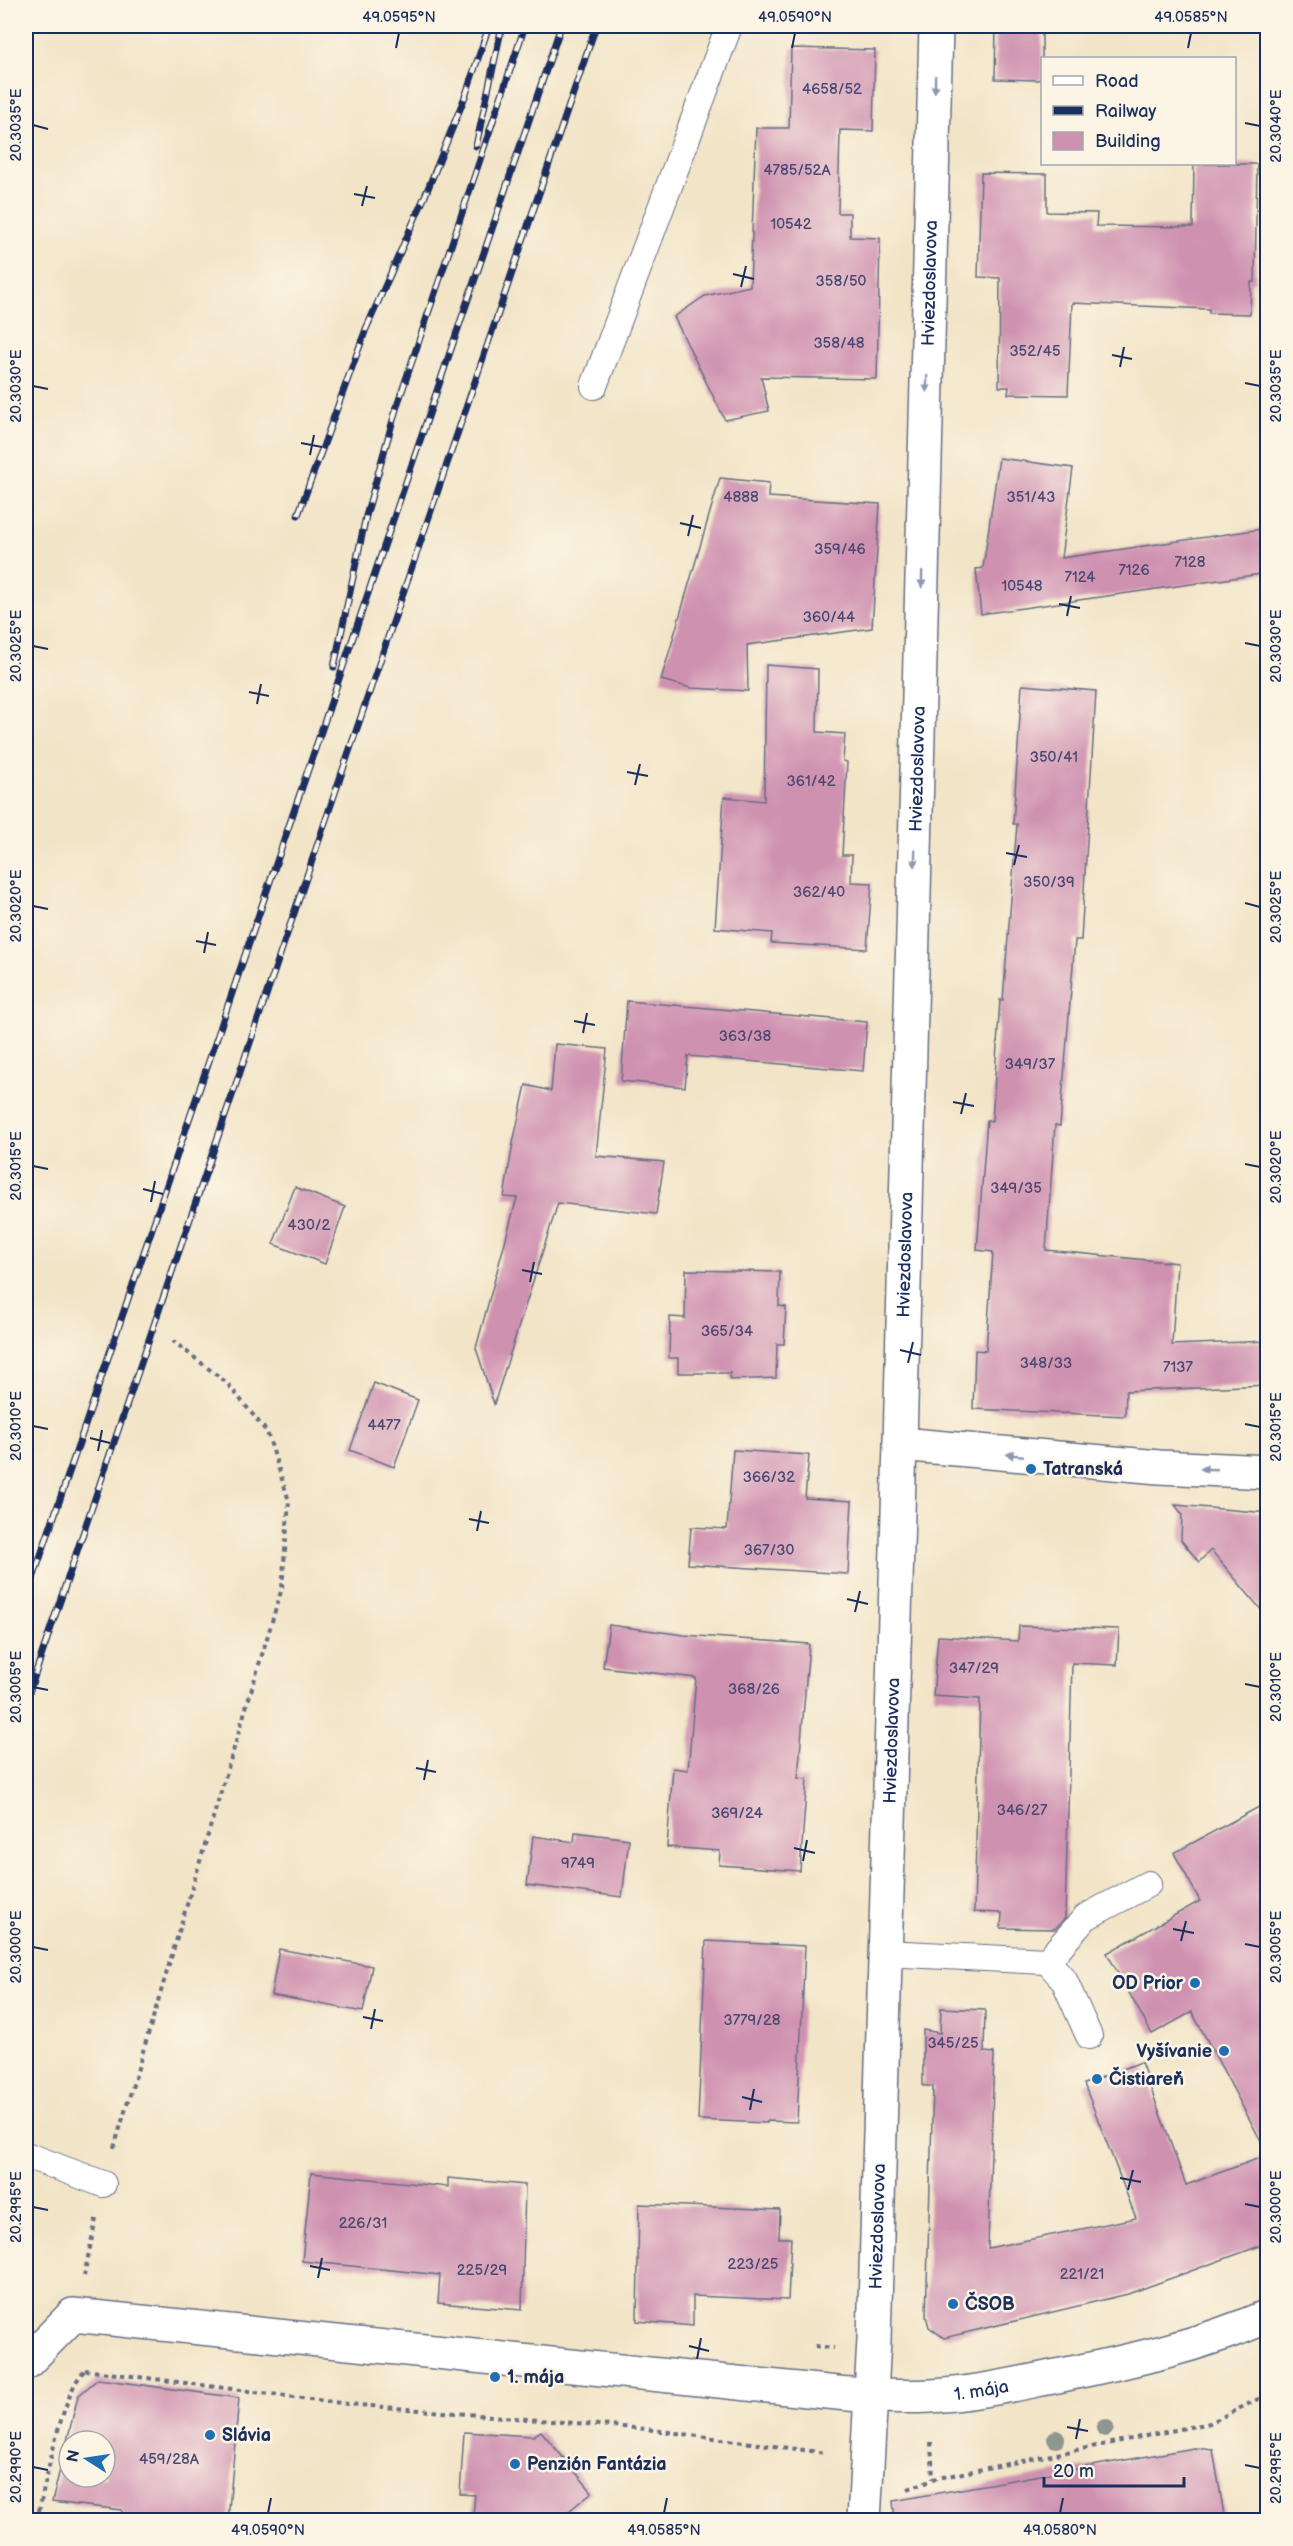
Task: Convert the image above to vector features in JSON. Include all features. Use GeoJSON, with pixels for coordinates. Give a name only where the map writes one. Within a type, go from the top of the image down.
{"type":"FeatureCollection","features":[{"type":"Feature","properties":{"kind":"street","name":"Hviezdoslavova"},"geometry":{"type":"LineString","coordinates":[[864,2520],[869,2396],[874,2340],[900,1444],[936,26]]}},
{"type":"Feature","properties":{"kind":"street"},"geometry":{"type":"LineString","coordinates":[[900,1444],[1159,1467],[1268,1472]]}},
{"type":"Feature","properties":{"kind":"street"},"geometry":{"type":"LineString","coordinates":[[26,2363],[73,2315]]}},
{"type":"Feature","properties":{"kind":"street","name":"1. mája"},"geometry":{"type":"LineString","coordinates":[[73,2315],[869,2396],[932,2396],[1007,2386],[1185,2348],[1268,2316]]}},
{"type":"Feature","properties":{"kind":"lane"},"geometry":{"type":"LineString","coordinates":[[594,386],[729,26]]}},
{"type":"Feature","properties":{"kind":"lane"},"geometry":{"type":"LineString","coordinates":[[1047,1961],[1086,1917],[1148,1884]]}},
{"type":"Feature","properties":{"kind":"lane"},"geometry":{"type":"LineString","coordinates":[[885,1953],[1047,1961],[1064,1980],[1089,2036]]}},
{"type":"Feature","properties":{"kind":"lane"},"geometry":{"type":"LineString","coordinates":[[26,2155],[103,2184]]}},
{"type":"Feature","properties":{"kind":"path"},"geometry":{"type":"LineString","coordinates":[[73,2315],[83,2281],[103,2184],[282,1588],[289,1501],[267,1432],[227,1383],[173,1341]]}},
{"type":"Feature","properties":{"kind":"path"},"geometry":{"type":"LineString","coordinates":[[37,2520],[65,2405],[77,2378],[85,2370],[348,2404],[646,2429],[833,2454]]}},
{"type":"Feature","properties":{"kind":"path"},"geometry":{"type":"LineString","coordinates":[[900,2492],[933,2479],[1210,2423],[1268,2394]]}},
{"type":"Feature","properties":{"kind":"path"},"geometry":{"type":"LineString","coordinates":[[931,2442],[933,2479]]}},
{"type":"Feature","properties":{"kind":"building"},"geometry":{"type":"Polygon","coordinates":[[[996,26],[1042,26],[1041,80],[995,79],[996,26]]]}},
{"type":"Feature","properties":{"kind":"building"},"geometry":{"type":"Polygon","coordinates":[[[791,48],[875,50],[873,131],[840,130],[838,213],[850,213],[850,237],[880,238],[877,379],[761,377],[769,411],[725,420],[674,317],[705,296],[750,286],[756,128],[789,128],[791,48]]]}},
{"type":"Feature","properties":{"kind":"building"},"geometry":{"type":"Polygon","coordinates":[[[1257,164],[1255,282],[1251,282],[1250,314],[1209,313],[1209,309],[1072,303],[1068,395],[1008,394],[1009,387],[999,387],[1000,278],[978,277],[981,173],[1047,174],[1047,212],[1097,213],[1096,226],[1193,227],[1194,165],[1257,164]]]}},
{"type":"Feature","properties":{"kind":"building"},"geometry":{"type":"Polygon","coordinates":[[[999,458],[1073,468],[1061,558],[1268,528],[1268,573],[981,614],[976,569],[983,568],[999,458]]]}},
{"type":"Feature","properties":{"kind":"building"},"geometry":{"type":"Polygon","coordinates":[[[720,478],[769,483],[768,497],[880,504],[872,628],[747,645],[748,691],[691,688],[661,680],[720,478]]]}},
{"type":"Feature","properties":{"kind":"building"},"geometry":{"type":"Polygon","coordinates":[[[766,665],[818,669],[817,732],[845,734],[843,761],[847,762],[842,855],[852,855],[851,882],[872,883],[867,949],[771,943],[772,933],[715,928],[724,797],[764,801],[766,665]]]}},
{"type":"Feature","properties":{"kind":"building"},"geometry":{"type":"Polygon","coordinates":[[[1022,685],[1096,691],[1081,940],[1075,940],[1060,1126],[1055,1125],[1046,1250],[1177,1263],[1172,1345],[1268,1341],[1268,1385],[1126,1391],[1125,1416],[973,1409],[975,1350],[986,1351],[993,1252],[977,1250],[987,1120],[992,1121],[1000,1000],[1003,1000],[1017,824],[1013,824],[1022,685]]]}},
{"type":"Feature","properties":{"kind":"building"},"geometry":{"type":"Polygon","coordinates":[[[627,1001],[867,1022],[863,1071],[688,1056],[685,1087],[621,1081],[627,1001]]]}},
{"type":"Feature","properties":{"kind":"building"},"geometry":{"type":"Polygon","coordinates":[[[555,1044],[607,1049],[596,1156],[664,1162],[656,1214],[558,1203],[494,1404],[476,1348],[517,1198],[504,1197],[526,1085],[551,1091],[555,1044]]]}},
{"type":"Feature","properties":{"kind":"building"},"geometry":{"type":"Polygon","coordinates":[[[295,1187],[345,1207],[325,1264],[273,1244],[295,1187]]]}},
{"type":"Feature","properties":{"kind":"building"},"geometry":{"type":"Polygon","coordinates":[[[686,1270],[780,1272],[779,1306],[786,1307],[784,1344],[777,1344],[776,1378],[730,1380],[730,1373],[678,1373],[678,1358],[669,1358],[670,1317],[685,1318],[686,1270]]]}},
{"type":"Feature","properties":{"kind":"building"},"geometry":{"type":"Polygon","coordinates":[[[374,1383],[418,1400],[394,1467],[350,1450],[374,1383]]]}},
{"type":"Feature","properties":{"kind":"building"},"geometry":{"type":"Polygon","coordinates":[[[733,1450],[809,1455],[805,1498],[852,1501],[848,1574],[688,1564],[691,1527],[727,1529],[733,1450]]]}},
{"type":"Feature","properties":{"kind":"building"},"geometry":{"type":"Polygon","coordinates":[[[1175,1505],[1268,1513],[1268,1618],[1211,1550],[1199,1562],[1181,1540],[1182,1514],[1175,1505]]]}},
{"type":"Feature","properties":{"kind":"building"},"geometry":{"type":"Polygon","coordinates":[[[609,1625],[684,1635],[809,1644],[798,1778],[807,1779],[800,1871],[719,1865],[720,1851],[667,1847],[673,1768],[688,1770],[696,1678],[603,1667],[609,1625]]]}},
{"type":"Feature","properties":{"kind":"building"},"geometry":{"type":"Polygon","coordinates":[[[1019,1626],[1119,1629],[1117,1665],[1072,1663],[1065,1918],[1055,1929],[1001,1928],[1002,1913],[974,1912],[980,1699],[933,1696],[938,1636],[1018,1641],[1019,1626]]]}},
{"type":"Feature","properties":{"kind":"building","name":"OD Prior"},"geometry":{"type":"Polygon","coordinates":[[[1268,1802],[1268,2154],[1192,2012],[1152,2034],[1107,1953],[1200,1901],[1174,1853],[1268,1802]]]}},
{"type":"Feature","properties":{"kind":"building"},"geometry":{"type":"Polygon","coordinates":[[[575,1832],[629,1839],[622,1897],[527,1885],[533,1836],[574,1842],[575,1832]]]}},
{"type":"Feature","properties":{"kind":"building"},"geometry":{"type":"Polygon","coordinates":[[[706,1941],[805,1946],[797,2122],[698,2120],[706,1941]]]}},
{"type":"Feature","properties":{"kind":"building"},"geometry":{"type":"Polygon","coordinates":[[[279,1949],[372,1966],[363,2012],[271,1995],[279,1949]]]}},
{"type":"Feature","properties":{"kind":"building"},"geometry":{"type":"Polygon","coordinates":[[[941,2008],[985,2010],[984,2052],[994,2053],[988,2248],[1136,2218],[1084,2084],[1141,2062],[1186,2185],[1268,2155],[1268,2243],[1128,2294],[944,2338],[929,2327],[926,2316],[933,2086],[923,2086],[923,2030],[940,2033],[941,2008]]]}},
{"type":"Feature","properties":{"kind":"building"},"geometry":{"type":"Polygon","coordinates":[[[311,2173],[448,2187],[448,2178],[525,2185],[522,2310],[438,2303],[440,2275],[302,2261],[311,2173]]]}},
{"type":"Feature","properties":{"kind":"building"},"geometry":{"type":"Polygon","coordinates":[[[639,2204],[780,2210],[779,2238],[791,2238],[788,2300],[693,2296],[693,2326],[637,2321],[639,2204]]]}},
{"type":"Feature","properties":{"kind":"building"},"geometry":{"type":"Polygon","coordinates":[[[98,2379],[239,2398],[228,2520],[121,2520],[122,2510],[52,2502],[57,2482],[57,2489],[117,2489],[117,2429],[70,2429],[78,2396],[98,2379]]]}},
{"type":"Feature","properties":{"kind":"building","name":"Penzión Fantázia"},"geometry":{"type":"Polygon","coordinates":[[[541,2431],[592,2492],[558,2520],[524,2520],[473,2515],[475,2495],[460,2494],[464,2432],[533,2436],[541,2431]]]}},
{"type":"Feature","properties":{"kind":"building"},"geometry":{"type":"Polygon","coordinates":[[[1194,2448],[1213,2450],[1225,2520],[895,2520],[893,2501],[1194,2448]]]}},
{"type":"Feature","properties":{"kind":"railway"},"geometry":{"type":"LineString","coordinates":[[298,515],[366,329],[425,196],[466,94],[489,26]]}},
{"type":"Feature","properties":{"kind":"railway"},"geometry":{"type":"LineString","coordinates":[[476,146],[502,26]]}},
{"type":"Feature","properties":{"kind":"railway"},"geometry":{"type":"LineString","coordinates":[[334,667],[366,516],[397,406],[525,26]]}},
{"type":"Feature","properties":{"kind":"railway"},"geometry":{"type":"LineString","coordinates":[[26,1599],[561,26]]}},
{"type":"Feature","properties":{"kind":"railway"},"geometry":{"type":"LineString","coordinates":[[26,1701],[596,26]]}},
{"type":"Feature","properties":{"kind":"place","name":"Tatranská"},"geometry":{"type":"Point","coordinates":[1031,1469]}},
{"type":"Feature","properties":{"kind":"place","name":"OD Prior"},"geometry":{"type":"Point","coordinates":[1195,1983]}},
{"type":"Feature","properties":{"kind":"place","name":"Vyšívanie"},"geometry":{"type":"Point","coordinates":[1224,2051]}},
{"type":"Feature","properties":{"kind":"place","name":"Čistiareň"},"geometry":{"type":"Point","coordinates":[1097,2079]}},
{"type":"Feature","properties":{"kind":"place","name":"ČSOB"},"geometry":{"type":"Point","coordinates":[953,2304]}},
{"type":"Feature","properties":{"kind":"place","name":"1. mája"},"geometry":{"type":"Point","coordinates":[495,2377]}},
{"type":"Feature","properties":{"kind":"place","name":"Slávia"},"geometry":{"type":"Point","coordinates":[210,2435]}},
{"type":"Feature","properties":{"kind":"place","name":"Penzión Fantázia"},"geometry":{"type":"Point","coordinates":[515,2464]}}]}
